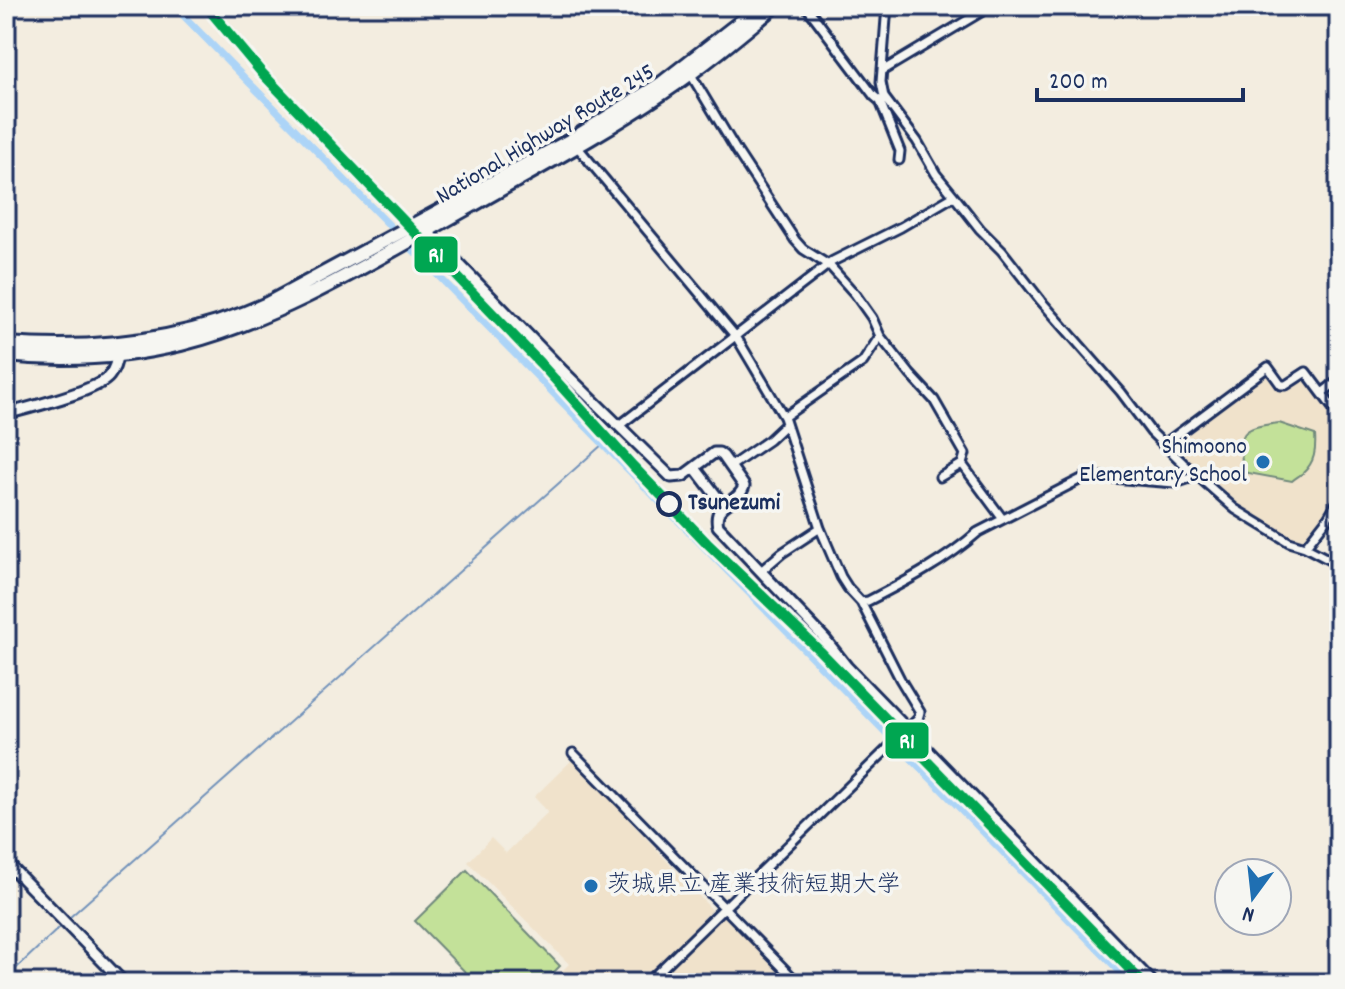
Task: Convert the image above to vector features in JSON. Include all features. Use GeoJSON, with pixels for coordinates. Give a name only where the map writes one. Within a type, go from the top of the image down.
{"type":"FeatureCollection","features":[{"type":"Feature","properties":{"kind":"highway","name":"National Highway Route 245"},"geometry":{"type":"LineString","coordinates":[[688,70],[761,6]]}},
{"type":"Feature","properties":{"kind":"highway","name":"National Highway Route 245"},"geometry":{"type":"LineString","coordinates":[[6,355],[54,358],[117,349],[200,328],[251,311],[422,226],[574,144],[629,105],[688,70],[775,6]]}},
{"type":"Feature","properties":{"kind":"highway","name":"National Highway Route 245"},"geometry":{"type":"LineString","coordinates":[[6,344],[117,349]]}},
{"type":"Feature","properties":{"kind":"street"},"geometry":{"type":"LineString","coordinates":[[806,6],[874,96],[882,99],[917,141],[936,174],[980,229],[1002,251],[1163,445],[1235,509],[1289,542],[1339,565]]}},
{"type":"Feature","properties":{"kind":"street"},"geometry":{"type":"LineString","coordinates":[[887,6],[882,99],[900,151],[899,160]]}},
{"type":"Feature","properties":{"kind":"street"},"geometry":{"type":"LineString","coordinates":[[882,71],[991,6]]}},
{"type":"Feature","properties":{"kind":"street"},"geometry":{"type":"LineString","coordinates":[[688,70],[795,240],[831,268],[855,294],[880,336],[934,400],[965,454],[962,464],[940,477]]}},
{"type":"Feature","properties":{"kind":"street"},"geometry":{"type":"LineString","coordinates":[[574,144],[737,339],[785,421],[820,528],[841,577],[861,602],[920,712],[918,719],[647,983]]}},
{"type":"Feature","properties":{"kind":"street"},"geometry":{"type":"LineString","coordinates":[[620,425],[831,268],[954,196]]}},
{"type":"Feature","properties":{"kind":"street"},"geometry":{"type":"LineString","coordinates":[[422,226],[671,477],[683,476],[714,453],[723,456],[744,489],[717,514],[718,526],[825,639],[847,667],[1153,983]]}},
{"type":"Feature","properties":{"kind":"street"},"geometry":{"type":"LineString","coordinates":[[731,466],[769,440],[785,421],[863,362],[880,336]]}},
{"type":"Feature","properties":{"kind":"street"},"geometry":{"type":"LineString","coordinates":[[6,414],[104,381],[114,368],[117,349]]}},
{"type":"Feature","properties":{"kind":"street"},"geometry":{"type":"LineString","coordinates":[[1163,445],[1268,367],[1281,385],[1306,372],[1339,416]]}},
{"type":"Feature","properties":{"kind":"street"},"geometry":{"type":"LineString","coordinates":[[1322,393],[1339,380]]}},
{"type":"Feature","properties":{"kind":"street"},"geometry":{"type":"LineString","coordinates":[[962,464],[1002,518]]}},
{"type":"Feature","properties":{"kind":"street"},"geometry":{"type":"LineString","coordinates":[[695,468],[724,506]]}},
{"type":"Feature","properties":{"kind":"street"},"geometry":{"type":"LineString","coordinates":[[861,602],[919,575],[1002,518],[1087,476],[1175,483],[1196,476]]}},
{"type":"Feature","properties":{"kind":"street"},"geometry":{"type":"LineString","coordinates":[[1305,547],[1339,499]]}},
{"type":"Feature","properties":{"kind":"street"},"geometry":{"type":"LineString","coordinates":[[761,571],[820,528]]}},
{"type":"Feature","properties":{"kind":"street"},"geometry":{"type":"LineString","coordinates":[[573,753],[798,983]]}},
{"type":"Feature","properties":{"kind":"street"},"geometry":{"type":"LineString","coordinates":[[6,862],[124,983]]}},
{"type":"Feature","properties":{"kind":"shaded area","name":"Shimoono Elementary School"},"geometry":{"type":"Polygon","coordinates":[[[1266,371],[1281,388],[1305,377],[1339,422],[1339,495],[1313,532],[1299,541],[1285,537],[1245,512],[1170,447],[1171,443],[1266,371]]]}},
{"type":"Feature","properties":{"kind":"shaded area","name":"茨城県立 産業技術短期大学"},"geometry":{"type":"Polygon","coordinates":[[[573,759],[712,910],[639,983],[550,983],[569,964],[468,862],[491,838],[506,853],[548,812],[534,797],[573,759]]]}},
{"type":"Feature","properties":{"kind":"shaded area"},"geometry":{"type":"Polygon","coordinates":[[[722,915],[728,916],[793,983],[653,983],[722,915]]]}},
{"type":"Feature","properties":{"kind":"green space"},"geometry":{"type":"Polygon","coordinates":[[[1279,423],[1315,435],[1314,456],[1310,465],[1292,481],[1243,472],[1241,448],[1244,434],[1256,427],[1279,423]]]}},
{"type":"Feature","properties":{"kind":"green space"},"geometry":{"type":"Polygon","coordinates":[[[467,870],[560,966],[543,983],[476,983],[415,921],[467,870]]]}},
{"type":"Feature","properties":{"kind":"waterway"},"geometry":{"type":"LineString","coordinates":[[174,6],[392,228]]}},
{"type":"Feature","properties":{"kind":"waterway"},"geometry":{"type":"LineString","coordinates":[[411,248],[1131,983]]}},
{"type":"Feature","properties":{"kind":"waterway"},"geometry":{"type":"LineString","coordinates":[[69,918],[603,444]]}},
{"type":"Feature","properties":{"kind":"waterway"},"geometry":{"type":"LineString","coordinates":[[6,978],[61,926]]}},
{"type":"Feature","properties":{"kind":"transit line","name":"R1"},"geometry":{"type":"LineString","coordinates":[[206,6],[262,73],[540,363],[633,466],[707,543],[820,651],[1143,983]]}},
{"type":"Feature","properties":{"kind":"place","name":"Shimoono Elementary School"},"geometry":{"type":"Point","coordinates":[1263,462]}},
{"type":"Feature","properties":{"kind":"place","name":"Tsunezumi"},"geometry":{"type":"Point","coordinates":[669,504]}},
{"type":"Feature","properties":{"kind":"place","name":"茨城県立 産業技術短期大学"},"geometry":{"type":"Point","coordinates":[591,886]}}]}
